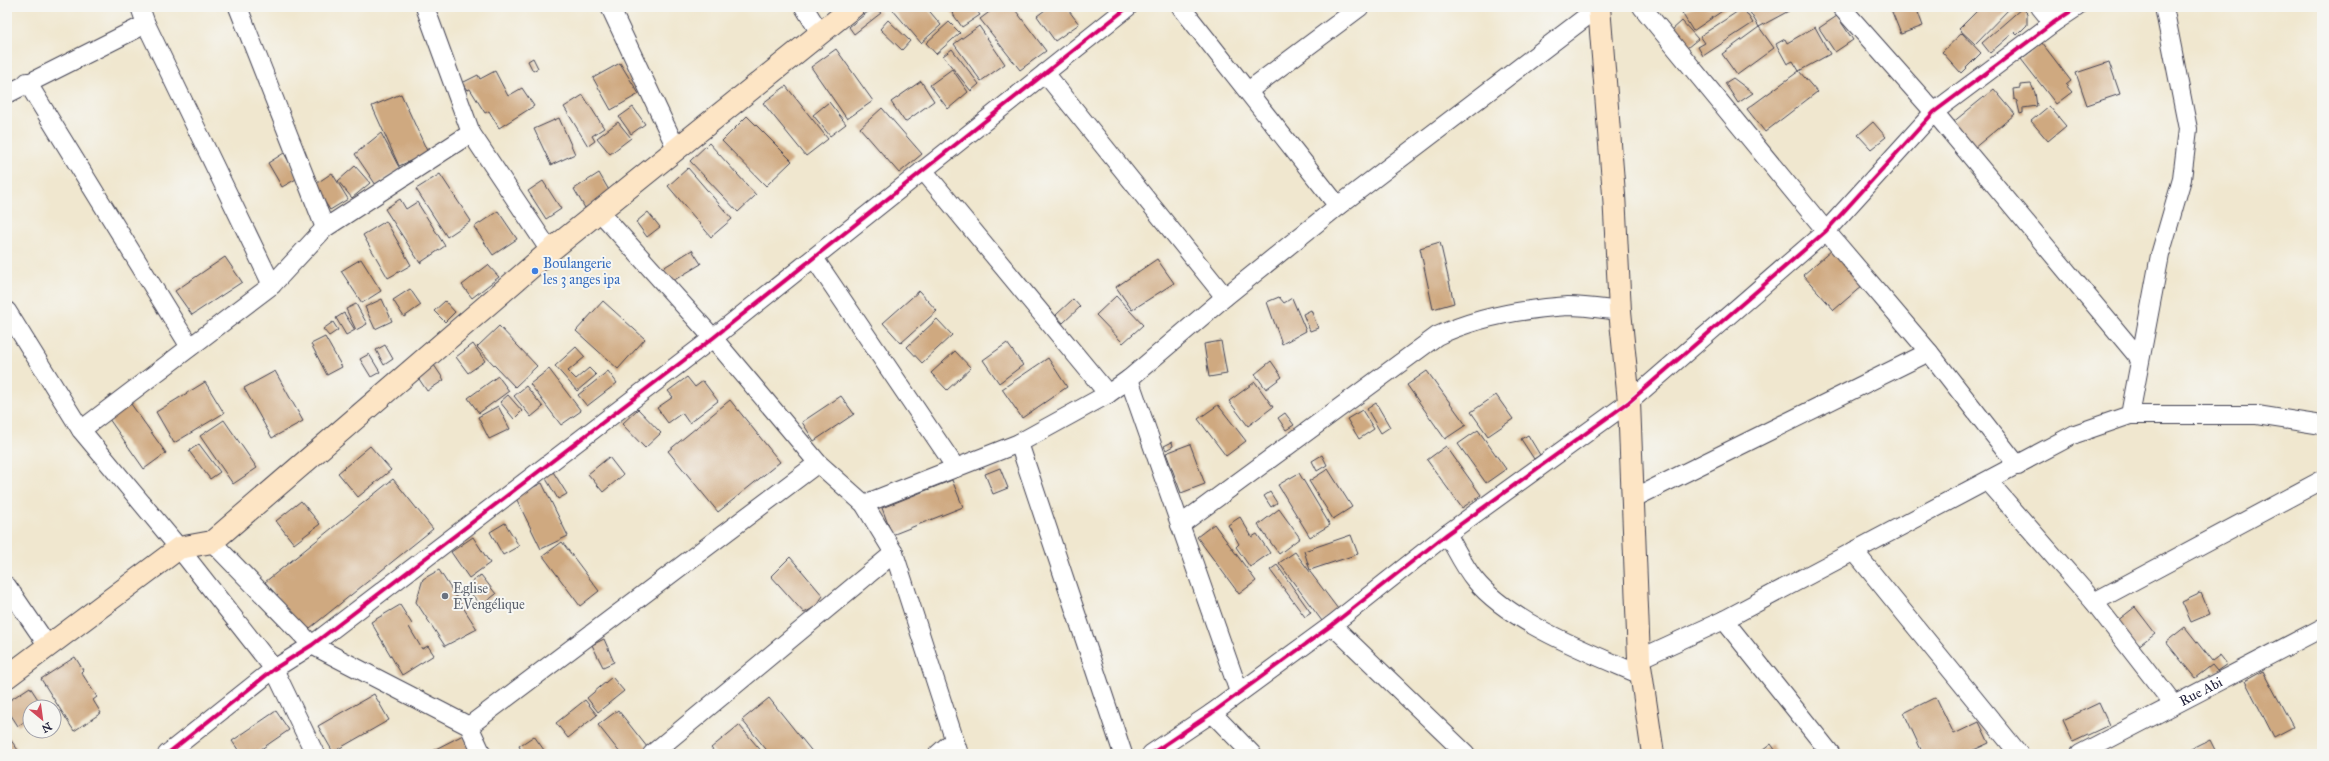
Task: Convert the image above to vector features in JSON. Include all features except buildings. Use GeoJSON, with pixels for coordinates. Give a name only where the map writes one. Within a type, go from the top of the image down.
{"type":"FeatureCollection","features":[{"type":"Feature","properties":{"kind":"main road"},"geometry":{"type":"LineString","coordinates":[[7,677],[178,548],[212,542],[550,251],[853,7]]}},
{"type":"Feature","properties":{"kind":"main road"},"geometry":{"type":"LineString","coordinates":[[1599,7],[1614,194],[1620,311],[1629,402],[1640,667],[1653,754]]}},
{"type":"Feature","properties":{"kind":"street"},"geometry":{"type":"LineString","coordinates":[[140,7],[146,24],[272,285]]}},
{"type":"Feature","properties":{"kind":"street"},"geometry":{"type":"LineString","coordinates":[[238,7],[325,228]]}},
{"type":"Feature","properties":{"kind":"street"},"geometry":{"type":"LineString","coordinates":[[425,7],[472,134],[550,251]]}},
{"type":"Feature","properties":{"kind":"street"},"geometry":{"type":"LineString","coordinates":[[610,7],[676,148]]}},
{"type":"Feature","properties":{"kind":"street"},"geometry":{"type":"LineString","coordinates":[[804,7],[820,33]]}},
{"type":"Feature","properties":{"kind":"street"},"geometry":{"type":"LineString","coordinates":[[167,754],[274,669],[312,645],[713,338],[1128,7]]}},
{"type":"Feature","properties":{"kind":"street"},"geometry":{"type":"LineString","coordinates":[[1181,7],[1338,206]]}},
{"type":"Feature","properties":{"kind":"street"},"geometry":{"type":"LineString","coordinates":[[1248,91],[1360,7]]}},
{"type":"Feature","properties":{"kind":"street"},"geometry":{"type":"LineString","coordinates":[[864,504],[1020,444],[1108,394],[1129,379],[1225,297],[1338,206],[1599,7]]}},
{"type":"Feature","properties":{"kind":"street"},"geometry":{"type":"LineString","coordinates":[[1642,7],[1826,231],[1929,352],[2018,466]]}},
{"type":"Feature","properties":{"kind":"street"},"geometry":{"type":"LineString","coordinates":[[1841,7],[1934,112],[2139,358]]}},
{"type":"Feature","properties":{"kind":"street"},"geometry":{"type":"LineString","coordinates":[[2040,7],[2053,22]]}},
{"type":"Feature","properties":{"kind":"street"},"geometry":{"type":"LineString","coordinates":[[1151,754],[1212,713],[1332,626],[1447,534],[1629,402],[1826,231],[1934,112],[2053,22],[2077,7]]}},
{"type":"Feature","properties":{"kind":"street"},"geometry":{"type":"LineString","coordinates":[[2130,415],[2139,358],[2160,255],[2182,178],[2188,129],[2164,7]]}},
{"type":"Feature","properties":{"kind":"street"},"geometry":{"type":"LineString","coordinates":[[7,94],[27,82],[146,24]]}},
{"type":"Feature","properties":{"kind":"street"},"geometry":{"type":"LineString","coordinates":[[1045,73],[1225,297]]}},
{"type":"Feature","properties":{"kind":"street"},"geometry":{"type":"LineString","coordinates":[[27,82],[190,347]]}},
{"type":"Feature","properties":{"kind":"street"},"geometry":{"type":"LineString","coordinates":[[81,430],[272,285],[325,228],[472,134]]}},
{"type":"Feature","properties":{"kind":"street"},"geometry":{"type":"LineString","coordinates":[[923,170],[1108,394]]}},
{"type":"Feature","properties":{"kind":"street"},"geometry":{"type":"LineString","coordinates":[[599,211],[713,338],[818,463],[864,504],[894,553],[957,747],[938,754]]}},
{"type":"Feature","properties":{"kind":"street"},"geometry":{"type":"LineString","coordinates":[[814,258],[956,468]]}},
{"type":"Feature","properties":{"kind":"street"},"geometry":{"type":"LineString","coordinates":[[1180,525],[1437,336],[1480,319],[1528,311],[1569,306],[1620,311]]}},
{"type":"Feature","properties":{"kind":"street"},"geometry":{"type":"LineString","coordinates":[[7,311],[81,430],[178,548],[274,669],[315,754]]}},
{"type":"Feature","properties":{"kind":"street"},"geometry":{"type":"LineString","coordinates":[[1634,498],[1929,352]]}},
{"type":"Feature","properties":{"kind":"street"},"geometry":{"type":"LineString","coordinates":[[1129,379],[1239,692]]}},
{"type":"Feature","properties":{"kind":"street"},"geometry":{"type":"LineString","coordinates":[[1447,534],[1476,581],[1505,607],[1549,633],[1640,667],[1724,620],[2076,434],[2130,415],[2257,415],[2322,425]]}},
{"type":"Feature","properties":{"kind":"street"},"geometry":{"type":"LineString","coordinates":[[1020,444],[1123,754]]}},
{"type":"Feature","properties":{"kind":"street"},"geometry":{"type":"LineString","coordinates":[[469,726],[818,463]]}},
{"type":"Feature","properties":{"kind":"street"},"geometry":{"type":"LineString","coordinates":[[2094,602],[2322,480]]}},
{"type":"Feature","properties":{"kind":"street"},"geometry":{"type":"LineString","coordinates":[[1988,481],[2094,602],[2173,704]]}},
{"type":"Feature","properties":{"kind":"street"},"geometry":{"type":"LineString","coordinates":[[212,542],[312,645],[469,726],[482,754]]}},
{"type":"Feature","properties":{"kind":"street"},"geometry":{"type":"LineString","coordinates":[[1854,551],[2019,754]]}},
{"type":"Feature","properties":{"kind":"street"},"geometry":{"type":"LineString","coordinates":[[652,754],[894,553]]}},
{"type":"Feature","properties":{"kind":"street"},"geometry":{"type":"LineString","coordinates":[[7,586],[48,646]]}},
{"type":"Feature","properties":{"kind":"street"},"geometry":{"type":"LineString","coordinates":[[1724,620],[1831,754]]}},
{"type":"Feature","properties":{"kind":"street"},"geometry":{"type":"LineString","coordinates":[[1332,626],[1466,754]]}},
{"type":"Feature","properties":{"kind":"street","name":"Rue Abi"},"geometry":{"type":"LineString","coordinates":[[2091,752],[2173,704],[2322,628]]}},
{"type":"Feature","properties":{"kind":"street"},"geometry":{"type":"LineString","coordinates":[[1212,713],[1252,754]]}},
{"type":"Feature","properties":{"kind":"cycle path"},"geometry":{"type":"LineString","coordinates":[[167,754],[274,669],[312,645],[713,338],[1128,7]]}},
{"type":"Feature","properties":{"kind":"cycle path"},"geometry":{"type":"LineString","coordinates":[[1151,754],[1212,713],[1332,625],[1447,534],[1629,402],[1826,231],[1934,112],[2053,23],[2077,7]]}},
{"type":"Feature","properties":{"kind":"place","name":"Boulangerie les 3 anges ipa"},"geometry":{"type":"Point","coordinates":[535,271]}},
{"type":"Feature","properties":{"kind":"place","name":"Eglise EVengélique"},"geometry":{"type":"Point","coordinates":[445,596]}}]}
